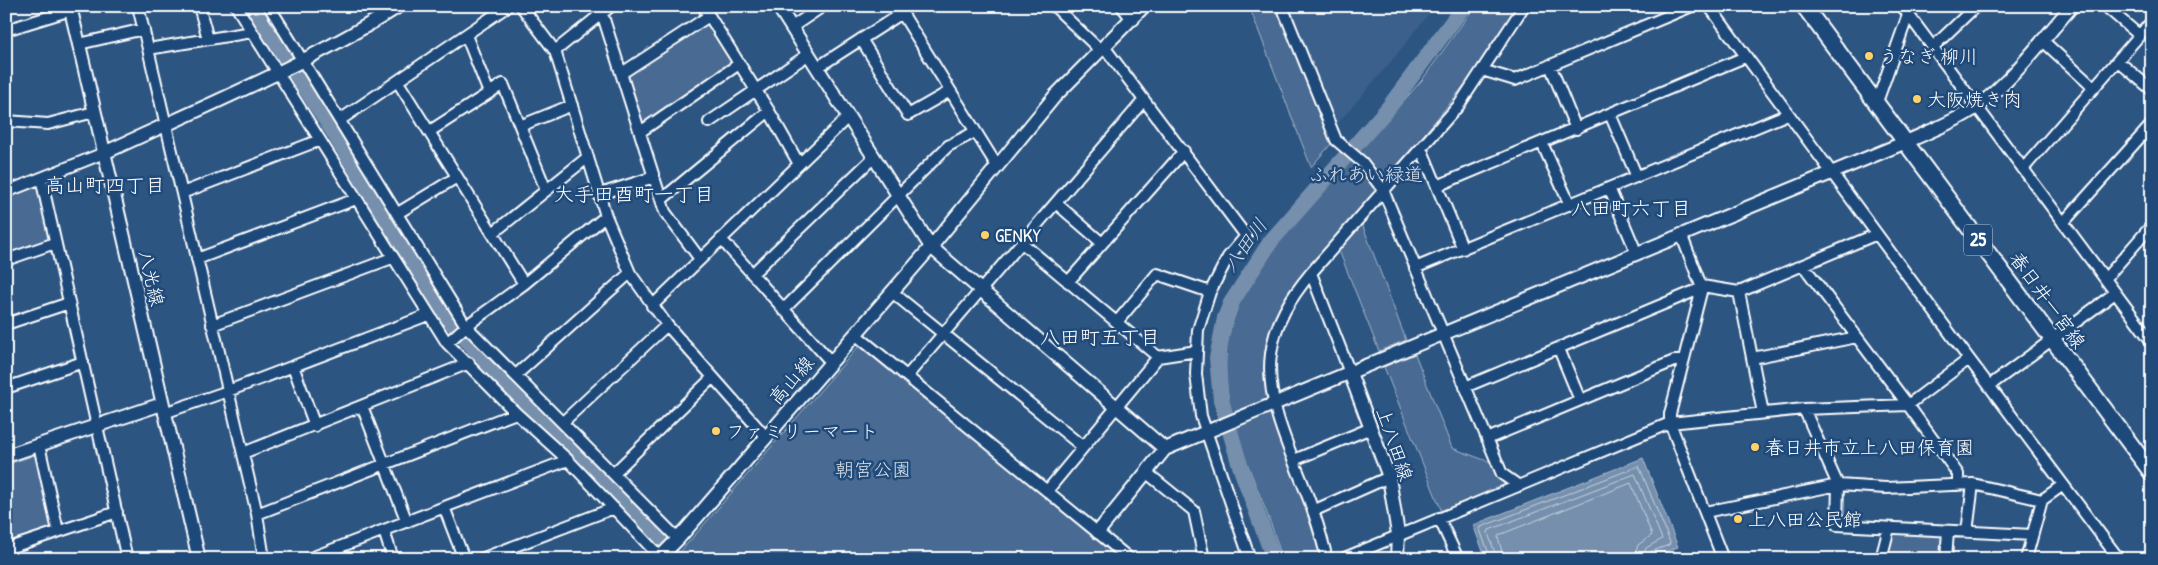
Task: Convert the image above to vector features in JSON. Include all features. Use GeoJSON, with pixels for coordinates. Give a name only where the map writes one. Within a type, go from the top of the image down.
{"type":"FeatureCollection","features":[{"type":"Feature","properties":{"kind":"main road","name":"春日井一宮線"},"geometry":{"type":"LineString","coordinates":[[1804,6],[2152,473]]}},
{"type":"Feature","properties":{"kind":"street"},"geometry":{"type":"LineString","coordinates":[[138,6],[257,514],[264,559]]}},
{"type":"Feature","properties":{"kind":"street"},"geometry":{"type":"LineString","coordinates":[[200,6],[208,39]]}},
{"type":"Feature","properties":{"kind":"street"},"geometry":{"type":"LineString","coordinates":[[236,6],[280,72],[392,258],[447,343],[469,363],[516,413],[568,460],[614,508],[665,552]]}},
{"type":"Feature","properties":{"kind":"street"},"geometry":{"type":"LineString","coordinates":[[269,6],[301,61],[340,120],[466,326],[614,474],[665,552]]}},
{"type":"Feature","properties":{"kind":"street"},"geometry":{"type":"LineString","coordinates":[[6,192],[104,153],[280,72],[371,24],[399,6]]}},
{"type":"Feature","properties":{"kind":"street"},"geometry":{"type":"LineString","coordinates":[[340,120],[508,6]]}},
{"type":"Feature","properties":{"kind":"street"},"geometry":{"type":"LineString","coordinates":[[521,6],[555,51],[606,216],[630,273],[667,325],[766,437]]}},
{"type":"Feature","properties":{"kind":"street"},"geometry":{"type":"LineString","coordinates":[[555,51],[611,6]]}},
{"type":"Feature","properties":{"kind":"street"},"geometry":{"type":"LineString","coordinates":[[702,6],[769,111],[799,164]]}},
{"type":"Feature","properties":{"kind":"street"},"geometry":{"type":"LineString","coordinates":[[778,6],[931,247],[1166,449]]}},
{"type":"Feature","properties":{"kind":"street"},"geometry":{"type":"LineString","coordinates":[[792,27],[823,6]]}},
{"type":"Feature","properties":{"kind":"street"},"geometry":{"type":"LineString","coordinates":[[1054,6],[1103,50],[1184,151],[1246,236],[1228,256],[1210,292],[1198,330],[1196,374],[1198,397],[1206,432],[1250,559]]}},
{"type":"Feature","properties":{"kind":"street"},"geometry":{"type":"LineString","coordinates":[[1123,6],[1133,20]]}},
{"type":"Feature","properties":{"kind":"street","name":"高山線"},"geometry":{"type":"LineString","coordinates":[[665,552],[931,247],[1055,96],[1133,20],[1144,6]]}},
{"type":"Feature","properties":{"kind":"street"},"geometry":{"type":"LineString","coordinates":[[1282,6],[1336,140],[1362,162],[1383,190],[1502,474],[1519,486]]}},
{"type":"Feature","properties":{"kind":"street"},"geometry":{"type":"LineString","coordinates":[[1327,559],[1313,511],[1274,404],[1270,375],[1274,337],[1280,318],[1294,293],[1459,105],[1524,6]]}},
{"type":"Feature","properties":{"kind":"street"},"geometry":{"type":"LineString","coordinates":[[1482,70],[1515,80],[1692,6]]}},
{"type":"Feature","properties":{"kind":"street"},"geometry":{"type":"LineString","coordinates":[[1709,6],[2119,559]]}},
{"type":"Feature","properties":{"kind":"street"},"geometry":{"type":"LineString","coordinates":[[1902,6],[2152,342]]}},
{"type":"Feature","properties":{"kind":"street"},"geometry":{"type":"LineString","coordinates":[[1933,47],[1976,6]]}},
{"type":"Feature","properties":{"kind":"street"},"geometry":{"type":"LineString","coordinates":[[1098,532],[1166,449],[1906,142],[1977,106],[1997,90],[2072,6]]}},
{"type":"Feature","properties":{"kind":"street"},"geometry":{"type":"LineString","coordinates":[[2105,6],[2139,35]]}},
{"type":"Feature","properties":{"kind":"street"},"geometry":{"type":"LineString","coordinates":[[6,30],[70,8]]}},
{"type":"Feature","properties":{"kind":"street","name":"八光線"},"geometry":{"type":"LineString","coordinates":[[70,8],[199,559]]}},
{"type":"Feature","properties":{"kind":"street"},"geometry":{"type":"LineString","coordinates":[[602,13],[664,212],[700,259]]}},
{"type":"Feature","properties":{"kind":"street"},"geometry":{"type":"LineString","coordinates":[[818,67],[902,13],[997,166]]}},
{"type":"Feature","properties":{"kind":"street"},"geometry":{"type":"LineString","coordinates":[[1877,102],[1908,15]]}},
{"type":"Feature","properties":{"kind":"street"},"geometry":{"type":"LineString","coordinates":[[622,73],[709,16]]}},
{"type":"Feature","properties":{"kind":"street"},"geometry":{"type":"LineString","coordinates":[[2023,170],[2152,21]]}},
{"type":"Feature","properties":{"kind":"street"},"geometry":{"type":"LineString","coordinates":[[79,44],[144,29]]}},
{"type":"Feature","properties":{"kind":"street"},"geometry":{"type":"LineString","coordinates":[[148,49],[252,32]]}},
{"type":"Feature","properties":{"kind":"street"},"geometry":{"type":"LineString","coordinates":[[466,35],[489,92]]}},
{"type":"Feature","properties":{"kind":"street"},"geometry":{"type":"LineString","coordinates":[[861,39],[908,115],[950,91]]}},
{"type":"Feature","properties":{"kind":"street"},"geometry":{"type":"LineString","coordinates":[[2042,40],[2094,88]]}},
{"type":"Feature","properties":{"kind":"street"},"geometry":{"type":"LineString","coordinates":[[709,122],[809,54]]}},
{"type":"Feature","properties":{"kind":"street"},"geometry":{"type":"LineString","coordinates":[[1436,186],[1745,57]]}},
{"type":"Feature","properties":{"kind":"street"},"geometry":{"type":"LineString","coordinates":[[2118,61],[2152,90]]}},
{"type":"Feature","properties":{"kind":"street"},"geometry":{"type":"LineString","coordinates":[[640,132],[739,64]]}},
{"type":"Feature","properties":{"kind":"street"},"geometry":{"type":"LineString","coordinates":[[1550,65],[1576,129]]}},
{"type":"Feature","properties":{"kind":"street"},"geometry":{"type":"LineString","coordinates":[[398,82],[524,284]]}},
{"type":"Feature","properties":{"kind":"street"},"geometry":{"type":"LineString","coordinates":[[430,131],[503,84],[546,190]]}},
{"type":"Feature","properties":{"kind":"street"},"geometry":{"type":"LineString","coordinates":[[907,376],[1144,100]]}},
{"type":"Feature","properties":{"kind":"street"},"geometry":{"type":"LineString","coordinates":[[520,126],[572,105]]}},
{"type":"Feature","properties":{"kind":"street"},"geometry":{"type":"LineString","coordinates":[[661,200],[769,111]]}},
{"type":"Feature","properties":{"kind":"street"},"geometry":{"type":"LineString","coordinates":[[6,121],[48,124],[94,112]]}},
{"type":"Feature","properties":{"kind":"street"},"geometry":{"type":"LineString","coordinates":[[1610,114],[1637,176]]}},
{"type":"Feature","properties":{"kind":"street"},"geometry":{"type":"LineString","coordinates":[[1415,268],[1788,114]]}},
{"type":"Feature","properties":{"kind":"street"},"geometry":{"type":"LineString","coordinates":[[652,306],[848,117]]}},
{"type":"Feature","properties":{"kind":"street"},"geometry":{"type":"LineString","coordinates":[[2062,223],[2152,124]]}},
{"type":"Feature","properties":{"kind":"street"},"geometry":{"type":"LineString","coordinates":[[783,310],[948,146],[975,132]]}},
{"type":"Feature","properties":{"kind":"street"},"geometry":{"type":"LineString","coordinates":[[182,193],[320,140]]}},
{"type":"Feature","properties":{"kind":"street"},"geometry":{"type":"LineString","coordinates":[[1542,143],[1570,204]]}},
{"type":"Feature","properties":{"kind":"street"},"geometry":{"type":"LineString","coordinates":[[1421,148],[1463,248]]}},
{"type":"Feature","properties":{"kind":"street"},"geometry":{"type":"LineString","coordinates":[[1068,282],[1184,151]]}},
{"type":"Feature","properties":{"kind":"street"},"geometry":{"type":"LineString","coordinates":[[493,233],[588,157]]}},
{"type":"Feature","properties":{"kind":"street"},"geometry":{"type":"LineString","coordinates":[[752,274],[874,157]]}},
{"type":"Feature","properties":{"kind":"street"},"geometry":{"type":"LineString","coordinates":[[398,214],[457,177]]}},
{"type":"Feature","properties":{"kind":"street"},"geometry":{"type":"LineString","coordinates":[[600,194],[654,177]]}},
{"type":"Feature","properties":{"kind":"street"},"geometry":{"type":"LineString","coordinates":[[41,178],[127,559]]}},
{"type":"Feature","properties":{"kind":"street"},"geometry":{"type":"LineString","coordinates":[[1609,188],[1637,254]]}},
{"type":"Feature","properties":{"kind":"street"},"geometry":{"type":"LineString","coordinates":[[197,259],[356,199]]}},
{"type":"Feature","properties":{"kind":"street"},"geometry":{"type":"LineString","coordinates":[[1056,203],[1102,243]]}},
{"type":"Feature","properties":{"kind":"street"},"geometry":{"type":"LineString","coordinates":[[447,343],[466,326],[524,284],[606,216]]}},
{"type":"Feature","properties":{"kind":"street"},"geometry":{"type":"LineString","coordinates":[[2105,279],[2152,225]]}},
{"type":"Feature","properties":{"kind":"street"},"geometry":{"type":"LineString","coordinates":[[1681,234],[1702,287],[1682,361],[1670,414],[1670,423],[1724,559]]}},
{"type":"Feature","properties":{"kind":"street"},"geometry":{"type":"LineString","coordinates":[[1465,387],[1559,349],[1702,287],[1739,292],[1877,234]]}},
{"type":"Feature","properties":{"kind":"street"},"geometry":{"type":"LineString","coordinates":[[721,239],[831,362]]}},
{"type":"Feature","properties":{"kind":"street"},"geometry":{"type":"LineString","coordinates":[[6,260],[55,243]]}},
{"type":"Feature","properties":{"kind":"street"},"geometry":{"type":"LineString","coordinates":[[1022,243],[1158,357]]}},
{"type":"Feature","properties":{"kind":"street"},"geometry":{"type":"LineString","coordinates":[[212,325],[392,258]]}},
{"type":"Feature","properties":{"kind":"street"},"geometry":{"type":"LineString","coordinates":[[1803,265],[1958,474],[1958,485]]}},
{"type":"Feature","properties":{"kind":"street"},"geometry":{"type":"LineString","coordinates":[[516,376],[630,273]]}},
{"type":"Feature","properties":{"kind":"street"},"geometry":{"type":"LineString","coordinates":[[1311,273],[1350,373]]}},
{"type":"Feature","properties":{"kind":"street"},"geometry":{"type":"LineString","coordinates":[[1117,322],[1157,274],[1210,292]]}},
{"type":"Feature","properties":{"kind":"street"},"geometry":{"type":"LineString","coordinates":[[892,292],[1083,446]]}},
{"type":"Feature","properties":{"kind":"street"},"geometry":{"type":"LineString","coordinates":[[1739,292],[1763,413]]}},
{"type":"Feature","properties":{"kind":"street"},"geometry":{"type":"LineString","coordinates":[[1989,386],[2051,338],[2115,293]]}},
{"type":"Feature","properties":{"kind":"street"},"geometry":{"type":"LineString","coordinates":[[6,324],[69,304]]}},
{"type":"Feature","properties":{"kind":"street"},"geometry":{"type":"LineString","coordinates":[[6,456],[98,425],[228,391],[428,315]]}},
{"type":"Feature","properties":{"kind":"street"},"geometry":{"type":"LineString","coordinates":[[563,422],[667,325]]}},
{"type":"Feature","properties":{"kind":"street"},"geometry":{"type":"LineString","coordinates":[[855,334],[1130,559]]}},
{"type":"Feature","properties":{"kind":"street"},"geometry":{"type":"LineString","coordinates":[[1752,358],[1857,337]]}},
{"type":"Feature","properties":{"kind":"street"},"geometry":{"type":"LineString","coordinates":[[1559,349],[1580,400]]}},
{"type":"Feature","properties":{"kind":"street"},"geometry":{"type":"LineString","coordinates":[[1047,490],[1158,357],[1197,351]]}},
{"type":"Feature","properties":{"kind":"street"},"geometry":{"type":"LineString","coordinates":[[1342,559],[1398,534],[1670,423],[1804,409],[1908,405],[1969,359]]}},
{"type":"Feature","properties":{"kind":"street"},"geometry":{"type":"LineString","coordinates":[[1487,439],[1674,361],[1682,361]]}},
{"type":"Feature","properties":{"kind":"street"},"geometry":{"type":"LineString","coordinates":[[6,388],[83,362]]}},
{"type":"Feature","properties":{"kind":"street"},"geometry":{"type":"LineString","coordinates":[[243,453],[315,426],[469,363]]}},
{"type":"Feature","properties":{"kind":"street"},"geometry":{"type":"LineString","coordinates":[[293,366],[315,426]]}},
{"type":"Feature","properties":{"kind":"street","name":"上八田線"},"geometry":{"type":"LineString","coordinates":[[1350,373],[1389,477],[1398,534],[1397,559]]}},
{"type":"Feature","properties":{"kind":"street"},"geometry":{"type":"LineString","coordinates":[[614,474],[713,377]]}},
{"type":"Feature","properties":{"kind":"street"},"geometry":{"type":"LineString","coordinates":[[362,406],[406,522]]}},
{"type":"Feature","properties":{"kind":"street"},"geometry":{"type":"LineString","coordinates":[[1804,409],[1838,485],[1837,525],[2032,536]]}},
{"type":"Feature","properties":{"kind":"street"},"geometry":{"type":"LineString","coordinates":[[257,514],[516,413]]}},
{"type":"Feature","properties":{"kind":"street"},"geometry":{"type":"LineString","coordinates":[[1294,460],[1371,428]]}},
{"type":"Feature","properties":{"kind":"street"},"geometry":{"type":"LineString","coordinates":[[39,445],[58,531]]}},
{"type":"Feature","properties":{"kind":"street"},"geometry":{"type":"LineString","coordinates":[[308,559],[568,460]]}},
{"type":"Feature","properties":{"kind":"street"},"geometry":{"type":"LineString","coordinates":[[1147,473],[1194,511],[1204,559]]}},
{"type":"Feature","properties":{"kind":"street"},"geometry":{"type":"LineString","coordinates":[[1313,511],[1389,477]]}},
{"type":"Feature","properties":{"kind":"street"},"geometry":{"type":"LineString","coordinates":[[1705,512],[1838,485],[1886,488],[1973,484],[2042,500]]}},
{"type":"Feature","properties":{"kind":"street"},"geometry":{"type":"LineString","coordinates":[[1967,532],[1973,484]]}},
{"type":"Feature","properties":{"kind":"street"},"geometry":{"type":"LineString","coordinates":[[2026,559],[2042,500],[2063,485]]}},
{"type":"Feature","properties":{"kind":"street"},"geometry":{"type":"LineString","coordinates":[[444,507],[464,559]]}},
{"type":"Feature","properties":{"kind":"street"},"geometry":{"type":"LineString","coordinates":[[481,559],[614,508]]}},
{"type":"Feature","properties":{"kind":"street"},"geometry":{"type":"LineString","coordinates":[[7,546],[116,512]]}},
{"type":"Feature","properties":{"kind":"street"},"geometry":{"type":"LineString","coordinates":[[1439,518],[1458,559]]}},
{"type":"Feature","properties":{"kind":"street"},"geometry":{"type":"LineString","coordinates":[[1881,559],[1889,528]]}},
{"type":"Feature","properties":{"kind":"street"},"geometry":{"type":"LineString","coordinates":[[384,531],[394,559]]}},
{"type":"Feature","properties":{"kind":"street"},"geometry":{"type":"LineString","coordinates":[[1946,559],[1948,531]]}},
{"type":"Feature","properties":{"kind":"street"},"geometry":{"type":"LineString","coordinates":[[2148,559],[2152,556]]}},
{"type":"Feature","properties":{"kind":"shaded area"},"geometry":{"type":"Polygon","coordinates":[[[1285,6],[1435,6],[1389,64],[1337,124],[1331,123],[1285,6]]]}},
{"type":"Feature","properties":{"kind":"green space"},"geometry":{"type":"Polygon","coordinates":[[[1249,6],[1276,6],[1331,144],[1311,167],[1249,6]]]}},
{"type":"Feature","properties":{"kind":"green space","name":"ふれあい緑道"},"geometry":{"type":"Polygon","coordinates":[[[1475,6],[1517,6],[1475,72],[1386,181],[1288,292],[1271,328],[1264,358],[1266,393],[1272,417],[1290,464],[1321,559],[1282,559],[1232,416],[1227,387],[1226,357],[1233,319],[1259,265],[1422,80],[1475,6]]]}},
{"type":"Feature","properties":{"kind":"green space"},"geometry":{"type":"Polygon","coordinates":[[[708,21],[733,62],[643,123],[628,74],[708,21]]]}},
{"type":"Feature","properties":{"kind":"green space"},"geometry":{"type":"Polygon","coordinates":[[[35,185],[38,187],[50,238],[48,242],[6,256],[6,196],[35,185]]]}},
{"type":"Feature","properties":{"kind":"green space"},"geometry":{"type":"Polygon","coordinates":[[[1361,221],[1406,340],[1379,351],[1338,248],[1361,221]]]}},
{"type":"Feature","properties":{"kind":"green space","name":"朝宮公園"},"geometry":{"type":"Polygon","coordinates":[[[859,346],[864,346],[1122,559],[674,559],[859,346]]]}},
{"type":"Feature","properties":{"kind":"green space"},"geometry":{"type":"Polygon","coordinates":[[[1415,354],[1452,448],[1487,461],[1491,460],[1497,476],[1505,479],[1505,487],[1442,512],[1384,367],[1415,354]]]}},
{"type":"Feature","properties":{"kind":"green space"},"geometry":{"type":"Polygon","coordinates":[[[35,455],[53,526],[51,529],[14,542],[10,540],[6,528],[6,465],[35,455]]]}},
{"type":"Feature","properties":{"kind":"green space"},"geometry":{"type":"Polygon","coordinates":[[[1894,533],[1943,535],[1943,559],[1884,559],[1890,535],[1894,533]]]}},
{"type":"Feature","properties":{"kind":"water"},"geometry":{"type":"Polygon","coordinates":[[[1643,458],[1678,547],[1647,559],[1486,559],[1473,525],[1643,458]]]}},
{"type":"Feature","properties":{"kind":"waterway"},"geometry":{"type":"LineString","coordinates":[[253,6],[333,131],[441,310],[481,356],[676,559]]}},
{"type":"Feature","properties":{"kind":"waterway","name":"八田川"},"geometry":{"type":"LineString","coordinates":[[1274,559],[1241,469],[1221,400],[1217,358],[1225,318],[1231,303],[1271,241],[1389,107],[1464,6]]}},
{"type":"Feature","properties":{"kind":"place","name":"うなぎ 柳川"},"geometry":{"type":"Point","coordinates":[1869,56]}},
{"type":"Feature","properties":{"kind":"place","name":"大阪焼き肉"},"geometry":{"type":"Point","coordinates":[1917,99]}},
{"type":"Feature","properties":{"kind":"place","name":"GENKY"},"geometry":{"type":"Point","coordinates":[985,235]}},
{"type":"Feature","properties":{"kind":"place","name":"ファミリーマート"},"geometry":{"type":"Point","coordinates":[716,431]}},
{"type":"Feature","properties":{"kind":"place","name":"春日井市立上八田保育園"},"geometry":{"type":"Point","coordinates":[1755,447]}},
{"type":"Feature","properties":{"kind":"place","name":"上八田公民館"},"geometry":{"type":"Point","coordinates":[1738,519]}},
{"type":"Feature","properties":{"kind":"district","name":"高山町四丁目"},"geometry":{"type":"Point","coordinates":[105,185]}},
{"type":"Feature","properties":{"kind":"district","name":"大手田酉町一丁目"},"geometry":{"type":"Point","coordinates":[634,194]}},
{"type":"Feature","properties":{"kind":"district","name":"八田町六丁目"},"geometry":{"type":"Point","coordinates":[1631,208]}},
{"type":"Feature","properties":{"kind":"district","name":"八田町五丁目"},"geometry":{"type":"Point","coordinates":[1100,337]}}]}
